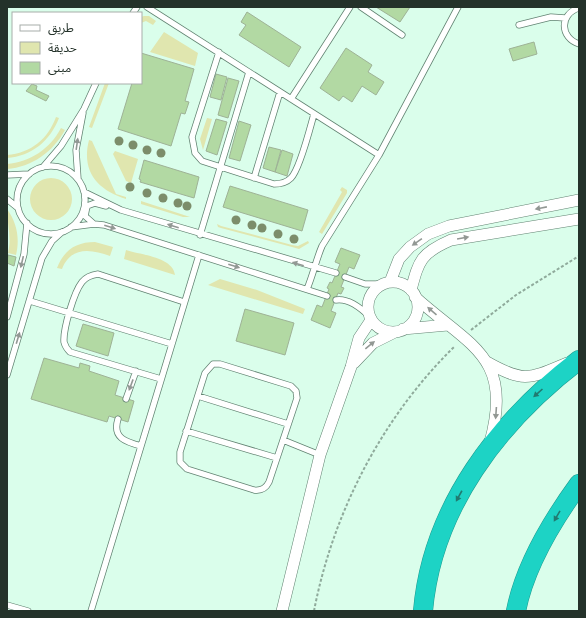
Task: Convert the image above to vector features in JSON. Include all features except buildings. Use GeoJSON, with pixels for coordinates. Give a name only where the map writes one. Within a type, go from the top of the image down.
{"type":"FeatureCollection","features":[{"type":"Feature","properties":{"kind":"highway"},"geometry":{"type":"LineString","coordinates":[[423,611],[434,552],[449,514],[468,479],[488,450],[514,418],[536,395],[579,359]]}},
{"type":"Feature","properties":{"kind":"highway"},"geometry":{"type":"LineString","coordinates":[[516,611],[529,571],[545,536],[562,506],[579,484]]}},
{"type":"Feature","properties":{"kind":"street"},"geometry":{"type":"LineString","coordinates":[[385,283],[399,259],[410,247],[428,234],[456,225],[579,200]]}},
{"type":"Feature","properties":{"kind":"street"},"geometry":{"type":"LineString","coordinates":[[351,367],[368,346],[412,323],[417,313],[413,294],[417,265],[426,254],[435,247],[451,240],[579,219]]}},
{"type":"Feature","properties":{"kind":"street"},"geometry":{"type":"LineString","coordinates":[[448,325],[399,330],[382,329],[371,318],[368,305],[369,298],[376,288],[385,283],[402,283],[448,325],[465,337],[487,362],[494,377],[496,393],[495,424],[488,450]]}},
{"type":"Feature","properties":{"kind":"street"},"geometry":{"type":"LineString","coordinates":[[282,611],[320,455],[351,367],[359,338],[371,318]]}},
{"type":"Feature","properties":{"kind":"street"},"geometry":{"type":"LineString","coordinates":[[487,362],[515,376],[525,377],[537,375],[579,359]]}},
{"type":"Feature","properties":{"kind":"lane"},"geometry":{"type":"LineString","coordinates":[[148,7],[379,155]]}},
{"type":"Feature","properties":{"kind":"lane"},"geometry":{"type":"LineString","coordinates":[[291,99],[350,7]]}},
{"type":"Feature","properties":{"kind":"lane"},"geometry":{"type":"LineString","coordinates":[[361,7],[402,35]]}},
{"type":"Feature","properties":{"kind":"lane"},"geometry":{"type":"LineString","coordinates":[[307,289],[322,246],[379,155],[458,7]]}},
{"type":"Feature","properties":{"kind":"lane"},"geometry":{"type":"LineString","coordinates":[[579,8],[569,13],[565,18],[564,28],[565,33],[573,42],[579,44]]}},
{"type":"Feature","properties":{"kind":"lane"},"geometry":{"type":"LineString","coordinates":[[519,25],[551,18],[565,18]]}},
{"type":"Feature","properties":{"kind":"lane"},"geometry":{"type":"LineString","coordinates":[[219,52],[192,142],[195,153],[202,161],[254,178],[280,184],[290,180],[296,170],[314,114]]}},
{"type":"Feature","properties":{"kind":"lane"},"geometry":{"type":"LineString","coordinates":[[200,235],[249,72]]}},
{"type":"Feature","properties":{"kind":"lane"},"geometry":{"type":"LineString","coordinates":[[18,208],[18,193],[24,179],[29,174],[43,167],[57,152],[84,109],[96,84]]}},
{"type":"Feature","properties":{"kind":"lane"},"geometry":{"type":"LineString","coordinates":[[254,178],[280,92]]}},
{"type":"Feature","properties":{"kind":"lane"},"geometry":{"type":"LineString","coordinates":[[7,375],[30,301],[39,266],[47,248],[64,231],[71,227],[81,215],[84,207],[84,192],[78,180],[76,150],[84,109]]}},
{"type":"Feature","properties":{"kind":"lane"},"geometry":{"type":"LineString","coordinates":[[43,167],[63,168],[78,180]]}},
{"type":"Feature","properties":{"kind":"lane"},"geometry":{"type":"LineString","coordinates":[[7,174],[29,174]]}},
{"type":"Feature","properties":{"kind":"lane"},"geometry":{"type":"LineString","coordinates":[[84,192],[110,206]]}},
{"type":"Feature","properties":{"kind":"lane"},"geometry":{"type":"LineString","coordinates":[[7,200],[18,208],[27,223],[40,232],[52,233],[64,231]]}},
{"type":"Feature","properties":{"kind":"lane"},"geometry":{"type":"LineString","coordinates":[[94,224],[85,216],[87,206],[95,203],[110,206],[200,235],[315,269],[336,273]]}},
{"type":"Feature","properties":{"kind":"lane"},"geometry":{"type":"LineString","coordinates":[[7,317],[23,259],[27,223]]}},
{"type":"Feature","properties":{"kind":"lane"},"geometry":{"type":"LineString","coordinates":[[71,227],[94,224],[104,225],[326,296]]}},
{"type":"Feature","properties":{"kind":"lane"},"geometry":{"type":"LineString","coordinates":[[91,611],[199,255]]}},
{"type":"Feature","properties":{"kind":"lane"},"geometry":{"type":"LineString","coordinates":[[161,379],[70,352],[65,345],[64,340],[70,313],[81,283],[88,276],[98,274],[184,302]]}},
{"type":"Feature","properties":{"kind":"lane"},"geometry":{"type":"LineString","coordinates":[[345,277],[365,284],[385,283]]}},
{"type":"Feature","properties":{"kind":"lane"},"geometry":{"type":"LineString","coordinates":[[336,300],[342,299],[348,301],[360,308],[371,318]]}},
{"type":"Feature","properties":{"kind":"lane"},"geometry":{"type":"LineString","coordinates":[[30,301],[172,344]]}},
{"type":"Feature","properties":{"kind":"lane"},"geometry":{"type":"LineString","coordinates":[[217,364],[291,386],[296,391],[298,398],[288,424],[267,485],[260,490],[254,490],[184,467],[180,462],[179,456],[186,431],[207,369],[217,364]]}},
{"type":"Feature","properties":{"kind":"lane"},"geometry":{"type":"LineString","coordinates":[[126,398],[136,371]]}},
{"type":"Feature","properties":{"kind":"lane"},"geometry":{"type":"LineString","coordinates":[[198,396],[288,424]]}},
{"type":"Feature","properties":{"kind":"lane"},"geometry":{"type":"LineString","coordinates":[[118,419],[117,428],[121,438],[125,442],[141,446]]}},
{"type":"Feature","properties":{"kind":"lane"},"geometry":{"type":"LineString","coordinates":[[186,431],[277,458]]}},
{"type":"Feature","properties":{"kind":"lane"},"geometry":{"type":"LineString","coordinates":[[283,440],[320,455]]}},
{"type":"Feature","properties":{"kind":"lane"},"geometry":{"type":"LineString","coordinates":[[7,605],[28,611]]}},
{"type":"Feature","properties":{"kind":"path"},"geometry":{"type":"LineString","coordinates":[[314,611],[334,540],[343,515],[382,436],[419,386],[465,337],[516,295],[579,256]]}},
{"type":"Feature","properties":{"kind":"green space"},"geometry":{"type":"Polygon","coordinates":[[[149,16],[156,21],[153,25],[146,21],[142,23],[142,17],[149,16]]]}},
{"type":"Feature","properties":{"kind":"green space"},"geometry":{"type":"Polygon","coordinates":[[[164,32],[198,53],[195,66],[150,52],[164,32]]]}},
{"type":"Feature","properties":{"kind":"green space"},"geometry":{"type":"Polygon","coordinates":[[[105,84],[109,84],[92,128],[89,127],[105,84]]]}},
{"type":"Feature","properties":{"kind":"green space"},"geometry":{"type":"Polygon","coordinates":[[[56,117],[59,118],[51,134],[39,146],[32,151],[16,157],[7,158],[7,155],[16,154],[38,144],[53,125],[56,117]]]}},
{"type":"Feature","properties":{"kind":"green space"},"geometry":{"type":"Polygon","coordinates":[[[207,118],[212,119],[203,150],[200,139],[207,118]]]}},
{"type":"Feature","properties":{"kind":"green space"},"geometry":{"type":"Polygon","coordinates":[[[61,128],[65,130],[60,138],[41,157],[25,165],[7,169],[7,164],[24,160],[45,148],[61,128]]]}},
{"type":"Feature","properties":{"kind":"green space"},"geometry":{"type":"Polygon","coordinates":[[[89,140],[92,141],[116,194],[126,197],[126,199],[116,195],[99,185],[94,178],[87,161],[89,140]]]}},
{"type":"Feature","properties":{"kind":"green space"},"geometry":{"type":"Polygon","coordinates":[[[115,151],[138,159],[131,183],[126,181],[113,154],[115,151]]]}},
{"type":"Feature","properties":{"kind":"green space"},"geometry":{"type":"Polygon","coordinates":[[[47,178],[55,178],[63,181],[69,187],[72,199],[69,211],[63,217],[55,220],[47,220],[39,217],[33,211],[30,203],[30,195],[33,187],[39,181],[47,178]]]}},
{"type":"Feature","properties":{"kind":"green space"},"geometry":{"type":"Polygon","coordinates":[[[342,187],[347,190],[347,193],[322,234],[319,232],[342,192],[340,190],[342,187]]]}},
{"type":"Feature","properties":{"kind":"green space"},"geometry":{"type":"Polygon","coordinates":[[[141,201],[190,217],[183,217],[141,204],[141,201]]]}},
{"type":"Feature","properties":{"kind":"green space"},"geometry":{"type":"Polygon","coordinates":[[[7,209],[17,231],[18,243],[16,255],[8,253],[9,236],[7,209]]]}},
{"type":"Feature","properties":{"kind":"green space"},"geometry":{"type":"Polygon","coordinates":[[[217,224],[292,245],[298,246],[308,241],[309,243],[299,249],[221,228],[218,227],[217,224]]]}},
{"type":"Feature","properties":{"kind":"green space"},"geometry":{"type":"Polygon","coordinates":[[[95,242],[113,247],[110,256],[96,252],[82,251],[71,256],[62,269],[57,268],[63,256],[76,245],[95,242]]]}},
{"type":"Feature","properties":{"kind":"green space"},"geometry":{"type":"Polygon","coordinates":[[[126,250],[163,260],[173,269],[175,275],[124,259],[126,250]]]}},
{"type":"Feature","properties":{"kind":"green space"},"geometry":{"type":"Polygon","coordinates":[[[220,279],[257,290],[305,309],[303,314],[208,285],[220,279]]]}}]}
